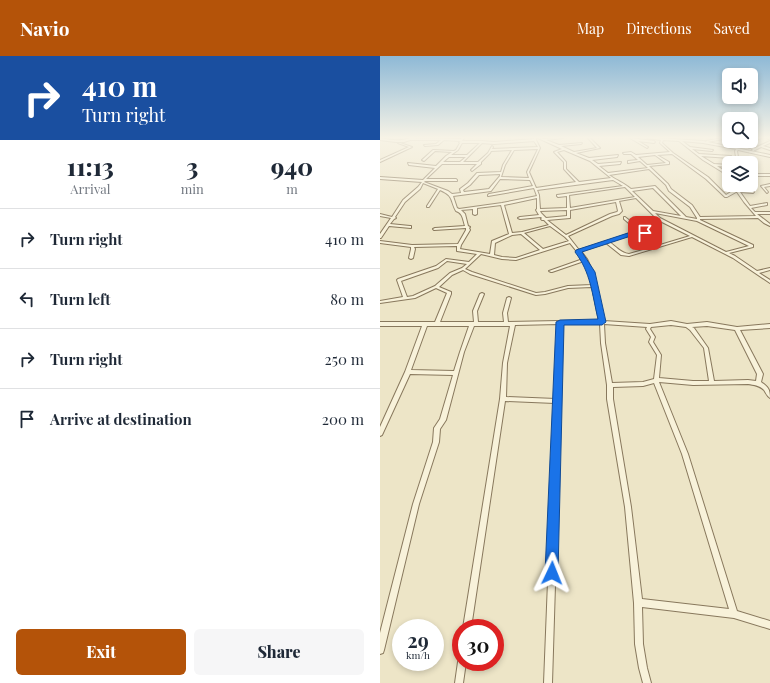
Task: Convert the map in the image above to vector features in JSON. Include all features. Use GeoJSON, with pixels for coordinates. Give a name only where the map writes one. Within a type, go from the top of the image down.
{"type":"FeatureCollection","features":[{"type":"Feature","properties":{"kind":"street"},"geometry":{"type":"LineString","coordinates":[[380,236],[394,218],[398,208],[436,167]]}},
{"type":"Feature","properties":{"kind":"street"},"geometry":{"type":"LineString","coordinates":[[472,170],[475,167]]}},
{"type":"Feature","properties":{"kind":"street"},"geometry":{"type":"LineString","coordinates":[[451,195],[490,190],[502,173],[503,167]]}},
{"type":"Feature","properties":{"kind":"street"},"geometry":{"type":"LineString","coordinates":[[530,167],[528,170],[530,179],[538,197],[541,215],[568,239],[585,259],[591,272],[602,322],[603,343],[610,385],[610,399],[628,507],[631,550],[638,603],[639,644],[647,683]]}},
{"type":"Feature","properties":{"kind":"street"},"geometry":{"type":"LineString","coordinates":[[566,167],[578,183]]}},
{"type":"Feature","properties":{"kind":"street"},"geometry":{"type":"LineString","coordinates":[[601,167],[613,178],[626,186],[651,212],[670,226],[725,253],[757,272],[770,282]]}},
{"type":"Feature","properties":{"kind":"street"},"geometry":{"type":"LineString","coordinates":[[624,167],[629,172]]}},
{"type":"Feature","properties":{"kind":"street"},"geometry":{"type":"LineString","coordinates":[[692,167],[707,178],[726,196],[736,192]]}},
{"type":"Feature","properties":{"kind":"street"},"geometry":{"type":"LineString","coordinates":[[608,174],[648,169],[667,185],[670,190],[691,206],[699,219],[752,246],[725,253]]}},
{"type":"Feature","properties":{"kind":"street"},"geometry":{"type":"LineString","coordinates":[[463,193],[461,190],[478,174],[502,173]]}},
{"type":"Feature","properties":{"kind":"street"},"geometry":{"type":"LineString","coordinates":[[758,175],[770,175]]}},
{"type":"Feature","properties":{"kind":"street"},"geometry":{"type":"LineString","coordinates":[[765,176],[770,179]]}},
{"type":"Feature","properties":{"kind":"street"},"geometry":{"type":"LineString","coordinates":[[380,178],[423,181],[456,180]]}},
{"type":"Feature","properties":{"kind":"street"},"geometry":{"type":"LineString","coordinates":[[499,178],[530,179]]}},
{"type":"Feature","properties":{"kind":"street"},"geometry":{"type":"LineString","coordinates":[[490,195],[613,178]]}},
{"type":"Feature","properties":{"kind":"street"},"geometry":{"type":"LineString","coordinates":[[423,181],[451,195],[457,210],[463,214],[468,230],[459,245],[458,250],[502,258],[516,259],[568,239],[611,215],[618,213],[620,211],[617,200]]}},
{"type":"Feature","properties":{"kind":"street"},"geometry":{"type":"LineString","coordinates":[[770,185],[762,186],[769,192],[770,195]]}},
{"type":"Feature","properties":{"kind":"street"},"geometry":{"type":"LineString","coordinates":[[558,196],[626,186]]}},
{"type":"Feature","properties":{"kind":"street"},"geometry":{"type":"LineString","coordinates":[[630,190],[654,187],[685,218]]}},
{"type":"Feature","properties":{"kind":"street"},"geometry":{"type":"LineString","coordinates":[[428,206],[439,189]]}},
{"type":"Feature","properties":{"kind":"street"},"geometry":{"type":"LineString","coordinates":[[739,192],[758,217],[770,224]]}},
{"type":"Feature","properties":{"kind":"street"},"geometry":{"type":"LineString","coordinates":[[541,215],[569,217],[568,195]]}},
{"type":"Feature","properties":{"kind":"street"},"geometry":{"type":"LineString","coordinates":[[457,210],[502,204],[538,197]]}},
{"type":"Feature","properties":{"kind":"street"},"geometry":{"type":"LineString","coordinates":[[520,218],[638,197]]}},
{"type":"Feature","properties":{"kind":"street"},"geometry":{"type":"LineString","coordinates":[[750,207],[770,202]]}},
{"type":"Feature","properties":{"kind":"street"},"geometry":{"type":"LineString","coordinates":[[502,204],[511,234]]}},
{"type":"Feature","properties":{"kind":"street"},"geometry":{"type":"LineString","coordinates":[[766,204],[770,206]]}},
{"type":"Feature","properties":{"kind":"street"},"geometry":{"type":"LineString","coordinates":[[475,207],[475,214]]}},
{"type":"Feature","properties":{"kind":"street"},"geometry":{"type":"LineString","coordinates":[[651,212],[699,219],[758,217]]}},
{"type":"Feature","properties":{"kind":"street"},"geometry":{"type":"LineString","coordinates":[[755,213],[770,212]]}},
{"type":"Feature","properties":{"kind":"street"},"geometry":{"type":"LineString","coordinates":[[380,215],[394,218]]}},
{"type":"Feature","properties":{"kind":"street"},"geometry":{"type":"LineString","coordinates":[[625,218],[660,246]]}},
{"type":"Feature","properties":{"kind":"street"},"geometry":{"type":"LineString","coordinates":[[388,225],[410,227]]}},
{"type":"Feature","properties":{"kind":"street"},"geometry":{"type":"LineString","coordinates":[[492,255],[493,242],[511,234],[522,233],[551,225]]}},
{"type":"Feature","properties":{"kind":"street"},"geometry":{"type":"LineString","coordinates":[[435,229],[468,227]]}},
{"type":"Feature","properties":{"kind":"street"},"geometry":{"type":"LineString","coordinates":[[380,230],[385,230]]}},
{"type":"Feature","properties":{"kind":"street"},"geometry":{"type":"LineString","coordinates":[[578,252],[640,231]]}},
{"type":"Feature","properties":{"kind":"street"},"geometry":{"type":"LineString","coordinates":[[522,233],[542,250]]}},
{"type":"Feature","properties":{"kind":"street"},"geometry":{"type":"LineString","coordinates":[[606,242],[625,256],[693,236]]}},
{"type":"Feature","properties":{"kind":"street"},"geometry":{"type":"LineString","coordinates":[[380,242],[412,246],[459,245]]}},
{"type":"Feature","properties":{"kind":"street"},"geometry":{"type":"LineString","coordinates":[[411,258],[412,246]]}},
{"type":"Feature","properties":{"kind":"street"},"geometry":{"type":"LineString","coordinates":[[380,302],[414,297],[436,287],[451,274],[463,269],[480,253]]}},
{"type":"Feature","properties":{"kind":"street"},"geometry":{"type":"LineString","coordinates":[[552,270],[585,259]]}},
{"type":"Feature","properties":{"kind":"street"},"geometry":{"type":"LineString","coordinates":[[405,298],[399,280],[437,267],[448,260],[470,263]]}},
{"type":"Feature","properties":{"kind":"street"},"geometry":{"type":"LineString","coordinates":[[463,269],[471,274],[536,294],[568,287],[594,286]]}},
{"type":"Feature","properties":{"kind":"street"},"geometry":{"type":"LineString","coordinates":[[757,272],[770,269]]}},
{"type":"Feature","properties":{"kind":"street"},"geometry":{"type":"LineString","coordinates":[[436,287],[449,292],[437,324]]}},
{"type":"Feature","properties":{"kind":"street"},"geometry":{"type":"LineString","coordinates":[[380,650],[416,504],[436,442],[437,428],[443,420],[456,373],[474,324],[475,311],[482,294]]}},
{"type":"Feature","properties":{"kind":"street"},"geometry":{"type":"LineString","coordinates":[[506,324],[505,313],[509,298]]}},
{"type":"Feature","properties":{"kind":"street"},"geometry":{"type":"LineString","coordinates":[[548,683],[560,322]]}},
{"type":"Feature","properties":{"kind":"street"},"geometry":{"type":"LineString","coordinates":[[380,324],[602,322],[650,326],[670,324],[687,326],[706,324],[736,329],[770,326]]}},
{"type":"Feature","properties":{"kind":"street"},"geometry":{"type":"LineString","coordinates":[[380,433],[383,420],[408,372],[425,324]]}},
{"type":"Feature","properties":{"kind":"street"},"geometry":{"type":"LineString","coordinates":[[468,619],[513,324]]}},
{"type":"Feature","properties":{"kind":"street"},"geometry":{"type":"LineString","coordinates":[[650,326],[648,328],[653,336],[651,342],[659,355],[656,380],[685,454],[734,614]]}},
{"type":"Feature","properties":{"kind":"street"},"geometry":{"type":"LineString","coordinates":[[687,326],[692,329],[706,348],[712,382]]}},
{"type":"Feature","properties":{"kind":"street"},"geometry":{"type":"LineString","coordinates":[[736,329],[760,374],[758,383]]}},
{"type":"Feature","properties":{"kind":"street"},"geometry":{"type":"LineString","coordinates":[[408,372],[456,373]]}},
{"type":"Feature","properties":{"kind":"street"},"geometry":{"type":"LineString","coordinates":[[610,385],[643,384],[656,380],[670,382],[758,383],[765,388],[770,396]]}},
{"type":"Feature","properties":{"kind":"street"},"geometry":{"type":"LineString","coordinates":[[502,399],[558,401]]}},
{"type":"Feature","properties":{"kind":"street"},"geometry":{"type":"LineString","coordinates":[[638,603],[734,614],[770,625]]}},
{"type":"Feature","properties":{"kind":"street"},"geometry":{"type":"LineString","coordinates":[[459,683],[461,671]]}},
{"type":"Feature","properties":{"kind":"route"},"geometry":{"type":"LineString","coordinates":[[552,573],[560,322],[602,322],[591,272],[585,259],[578,252],[640,231],[645,233]]}}]}
